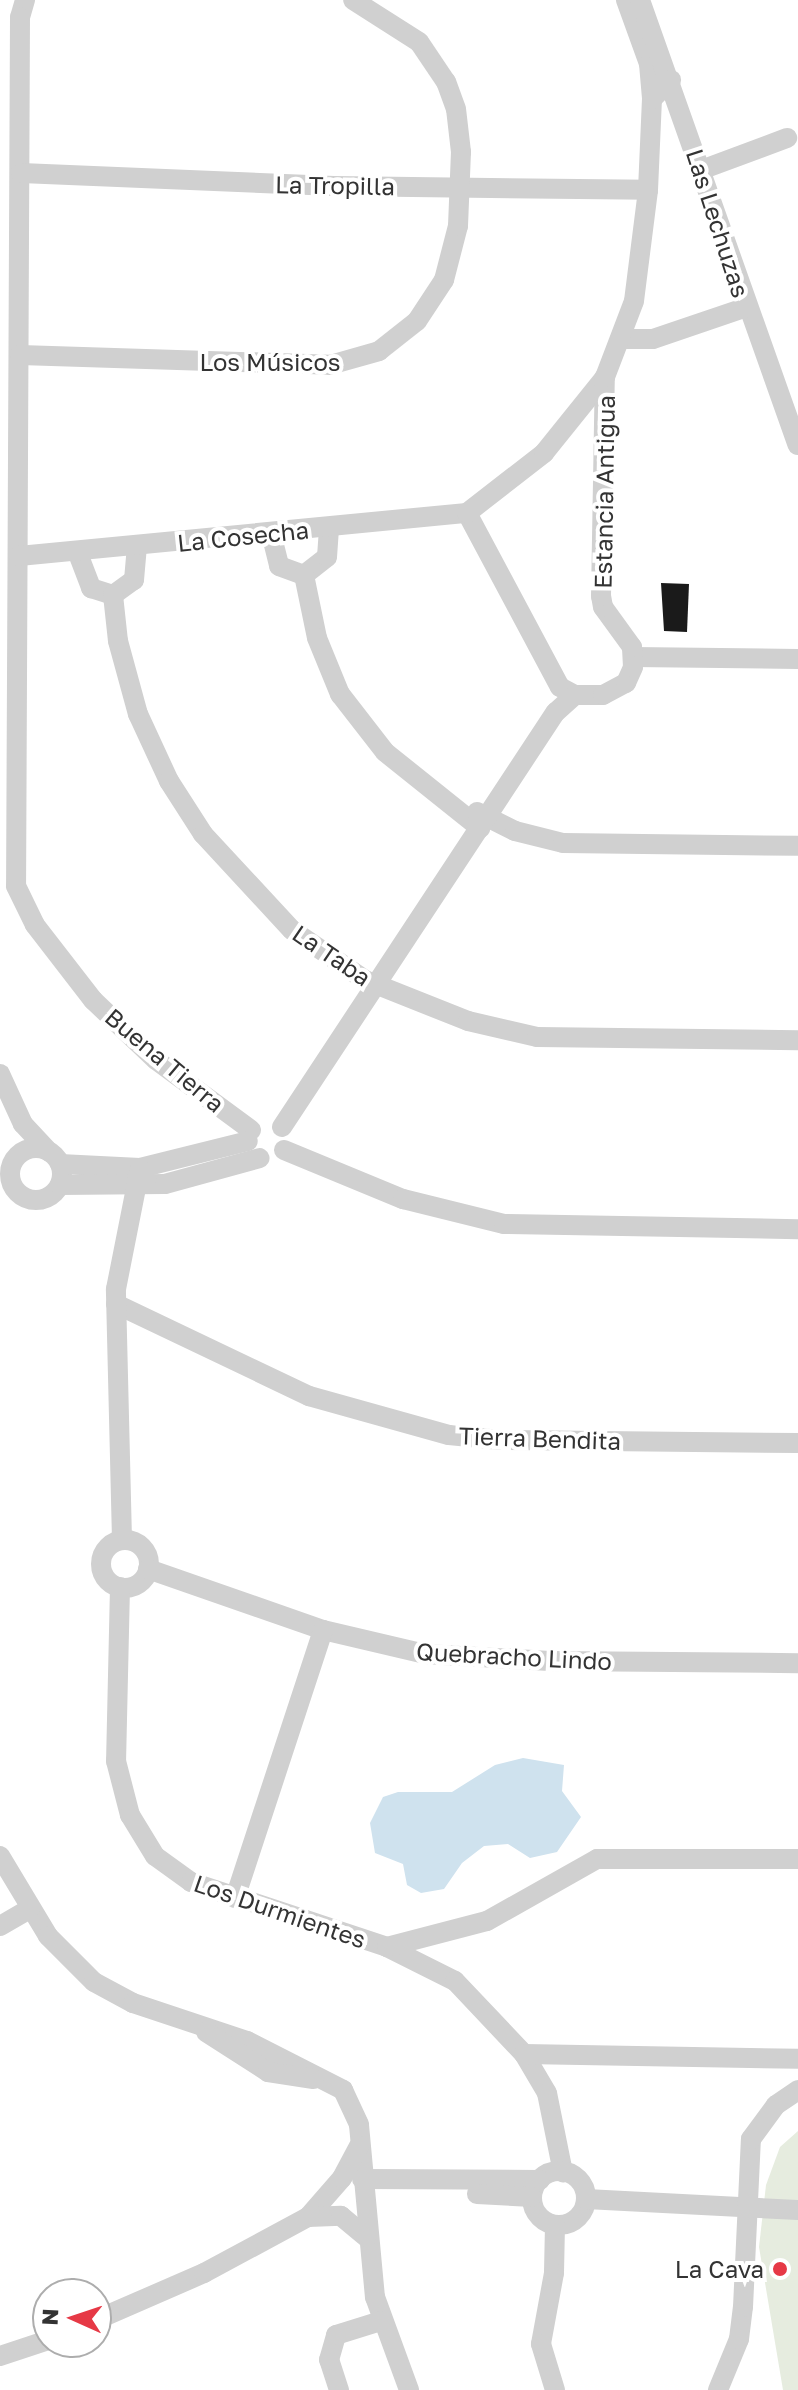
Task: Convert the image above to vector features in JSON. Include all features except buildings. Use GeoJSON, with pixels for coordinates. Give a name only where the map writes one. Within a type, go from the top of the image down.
{"type":"FeatureCollection","features":[{"type":"Feature","properties":{"kind":"street","name":"Buena Tierra"},"geometry":{"type":"LineString","coordinates":[[25,0],[20,17],[19,556],[13,868],[19,894],[35,925],[93,1000],[156,1060],[253,1143]]}},
{"type":"Feature","properties":{"kind":"street","name":"Los Músicos"},"geometry":{"type":"LineString","coordinates":[[20,355],[312,366],[361,360],[417,321],[444,280],[458,226],[460,133],[446,82],[419,42],[353,0]]}},
{"type":"Feature","properties":{"kind":"street","name":"Estancia Antigua"},"geometry":{"type":"LineString","coordinates":[[626,0],[645,46],[652,99],[648,190],[634,301],[605,377],[601,596],[603,607],[629,640],[633,657]]}},
{"type":"Feature","properties":{"kind":"street","name":"Las Lechuzas"},"geometry":{"type":"LineString","coordinates":[[640,0],[671,80],[747,307],[798,445]]}},
{"type":"Feature","properties":{"kind":"street"},"geometry":{"type":"LineString","coordinates":[[652,99],[671,80]]}},
{"type":"Feature","properties":{"kind":"street"},"geometry":{"type":"LineString","coordinates":[[701,170],[787,138]]}},
{"type":"Feature","properties":{"kind":"street","name":"La Tropilla"},"geometry":{"type":"LineString","coordinates":[[21,173],[334,186],[461,185],[648,190]]}},
{"type":"Feature","properties":{"kind":"street"},"geometry":{"type":"LineString","coordinates":[[622,339],[653,339],[747,307]]}},
{"type":"Feature","properties":{"kind":"street","name":"La Cosecha"},"geometry":{"type":"LineString","coordinates":[[19,556],[467,513],[519,477],[573,420],[605,377]]}},
{"type":"Feature","properties":{"kind":"street"},"geometry":{"type":"LineString","coordinates":[[573,420],[592,420],[605,437]]}},
{"type":"Feature","properties":{"kind":"street"},"geometry":{"type":"LineString","coordinates":[[467,513],[567,691]]}},
{"type":"Feature","properties":{"kind":"street"},"geometry":{"type":"LineString","coordinates":[[304,575],[327,557],[329,527]]}},
{"type":"Feature","properties":{"kind":"street"},"geometry":{"type":"LineString","coordinates":[[271,533],[279,566],[304,575]]}},
{"type":"Feature","properties":{"kind":"street"},"geometry":{"type":"LineString","coordinates":[[77,551],[91,588],[113,595],[134,580],[137,547]]}},
{"type":"Feature","properties":{"kind":"street"},"geometry":{"type":"LineString","coordinates":[[304,575],[317,638],[340,694],[385,752],[479,820],[563,843],[798,846]]}},
{"type":"Feature","properties":{"kind":"street","name":"La Taba"},"geometry":{"type":"LineString","coordinates":[[113,595],[118,641],[138,714],[169,781],[203,834],[292,930],[369,982],[468,1021],[537,1037],[798,1040]]}},
{"type":"Feature","properties":{"kind":"street"},"geometry":{"type":"LineString","coordinates":[[567,691],[618,689],[630,674],[633,657],[798,659]]}},
{"type":"Feature","properties":{"kind":"street"},"geometry":{"type":"LineString","coordinates":[[23,1197],[6,1170],[26,1151],[56,1167],[83,1176],[193,1179],[253,1143],[276,1124],[567,691]]}},
{"type":"Feature","properties":{"kind":"street"},"geometry":{"type":"LineString","coordinates":[[0,1074],[23,1124],[56,1167]]}},
{"type":"Feature","properties":{"kind":"street"},"geometry":{"type":"LineString","coordinates":[[276,1124],[284,1150]]}},
{"type":"Feature","properties":{"kind":"street"},"geometry":{"type":"LineString","coordinates":[[253,1143],[271,1159],[284,1150]]}},
{"type":"Feature","properties":{"kind":"street"},"geometry":{"type":"LineString","coordinates":[[284,1150],[403,1199],[504,1224],[798,1229]]}},
{"type":"Feature","properties":{"kind":"street"},"geometry":{"type":"LineString","coordinates":[[0,1187],[23,1197],[48,1198],[56,1167]]}},
{"type":"Feature","properties":{"kind":"street"},"geometry":{"type":"LineString","coordinates":[[122,1540],[116,1304],[138,1177]]}},
{"type":"Feature","properties":{"kind":"street","name":"Tierra Bendita"},"geometry":{"type":"LineString","coordinates":[[116,1304],[309,1396],[440,1433],[500,1440],[798,1443]]}},
{"type":"Feature","properties":{"kind":"street"},"geometry":{"type":"LineString","coordinates":[[122,1540],[143,1548],[148,1569],[141,1581],[120,1587],[103,1573],[101,1558],[109,1546],[122,1540]]}},
{"type":"Feature","properties":{"kind":"street","name":"Quebracho Lindo"},"geometry":{"type":"LineString","coordinates":[[148,1569],[323,1630],[455,1658],[798,1663]]}},
{"type":"Feature","properties":{"kind":"street","name":"Los Durmientes"},"geometry":{"type":"LineString","coordinates":[[120,1587],[116,1761],[130,1815],[155,1856],[173,1873],[235,1898],[387,1947],[455,1981],[524,2054],[556,2120],[563,2172]]}},
{"type":"Feature","properties":{"kind":"street"},"geometry":{"type":"LineString","coordinates":[[235,1898],[323,1630]]}},
{"type":"Feature","properties":{"kind":"street"},"geometry":{"type":"LineString","coordinates":[[0,1856],[29,1909],[63,1955],[94,1982],[133,2003],[247,2041],[327,2081],[351,2102],[360,2144],[366,2237],[381,2321],[409,2390]]}},
{"type":"Feature","properties":{"kind":"street"},"geometry":{"type":"LineString","coordinates":[[387,1947],[487,1921],[597,1859],[798,1859]]}},
{"type":"Feature","properties":{"kind":"street"},"geometry":{"type":"LineString","coordinates":[[0,1926],[29,1909]]}},
{"type":"Feature","properties":{"kind":"street"},"geometry":{"type":"LineString","coordinates":[[524,2054],[798,2059]]}},
{"type":"Feature","properties":{"kind":"street"},"geometry":{"type":"LineString","coordinates":[[718,2390],[739,2339],[751,2139],[776,2105],[798,2090]]}},
{"type":"Feature","properties":{"kind":"street"},"geometry":{"type":"LineString","coordinates":[[112,2313],[204,2273],[308,2217],[342,2178],[360,2144]]}},
{"type":"Feature","properties":{"kind":"street"},"geometry":{"type":"LineString","coordinates":[[362,2188],[536,2188],[563,2172],[582,2184],[586,2199],[572,2222],[555,2225],[540,2218],[536,2188]]}},
{"type":"Feature","properties":{"kind":"street"},"geometry":{"type":"LineString","coordinates":[[586,2199],[749,2204],[798,2210]]}},
{"type":"Feature","properties":{"kind":"street"},"geometry":{"type":"LineString","coordinates":[[308,2217],[341,2216],[366,2237]]}},
{"type":"Feature","properties":{"kind":"street"},"geometry":{"type":"LineString","coordinates":[[555,2225],[554,2273],[541,2344],[555,2390]]}},
{"type":"Feature","properties":{"kind":"street"},"geometry":{"type":"LineString","coordinates":[[339,2390],[329,2360],[336,2335],[381,2321]]}},
{"type":"Feature","properties":{"kind":"street"},"geometry":{"type":"LineString","coordinates":[[0,2356],[32,2345]]}},
{"type":"Feature","properties":{"kind":"shaded area","name":"La Cava"},"geometry":{"type":"Polygon","coordinates":[[[798,2131],[798,2390],[783,2390],[759,2247],[766,2185],[780,2147],[798,2131]]]}},
{"type":"Feature","properties":{"kind":"water"},"geometry":{"type":"Polygon","coordinates":[[[523,1758],[564,1765],[562,1791],[581,1817],[557,1852],[530,1858],[508,1844],[484,1846],[462,1863],[444,1889],[421,1893],[407,1885],[403,1864],[375,1853],[370,1823],[383,1797],[398,1792],[452,1792],[495,1765],[523,1758]]]}},
{"type":"Feature","properties":{"kind":"place","name":"La Cava"},"geometry":{"type":"Point","coordinates":[780,2269]}}]}
